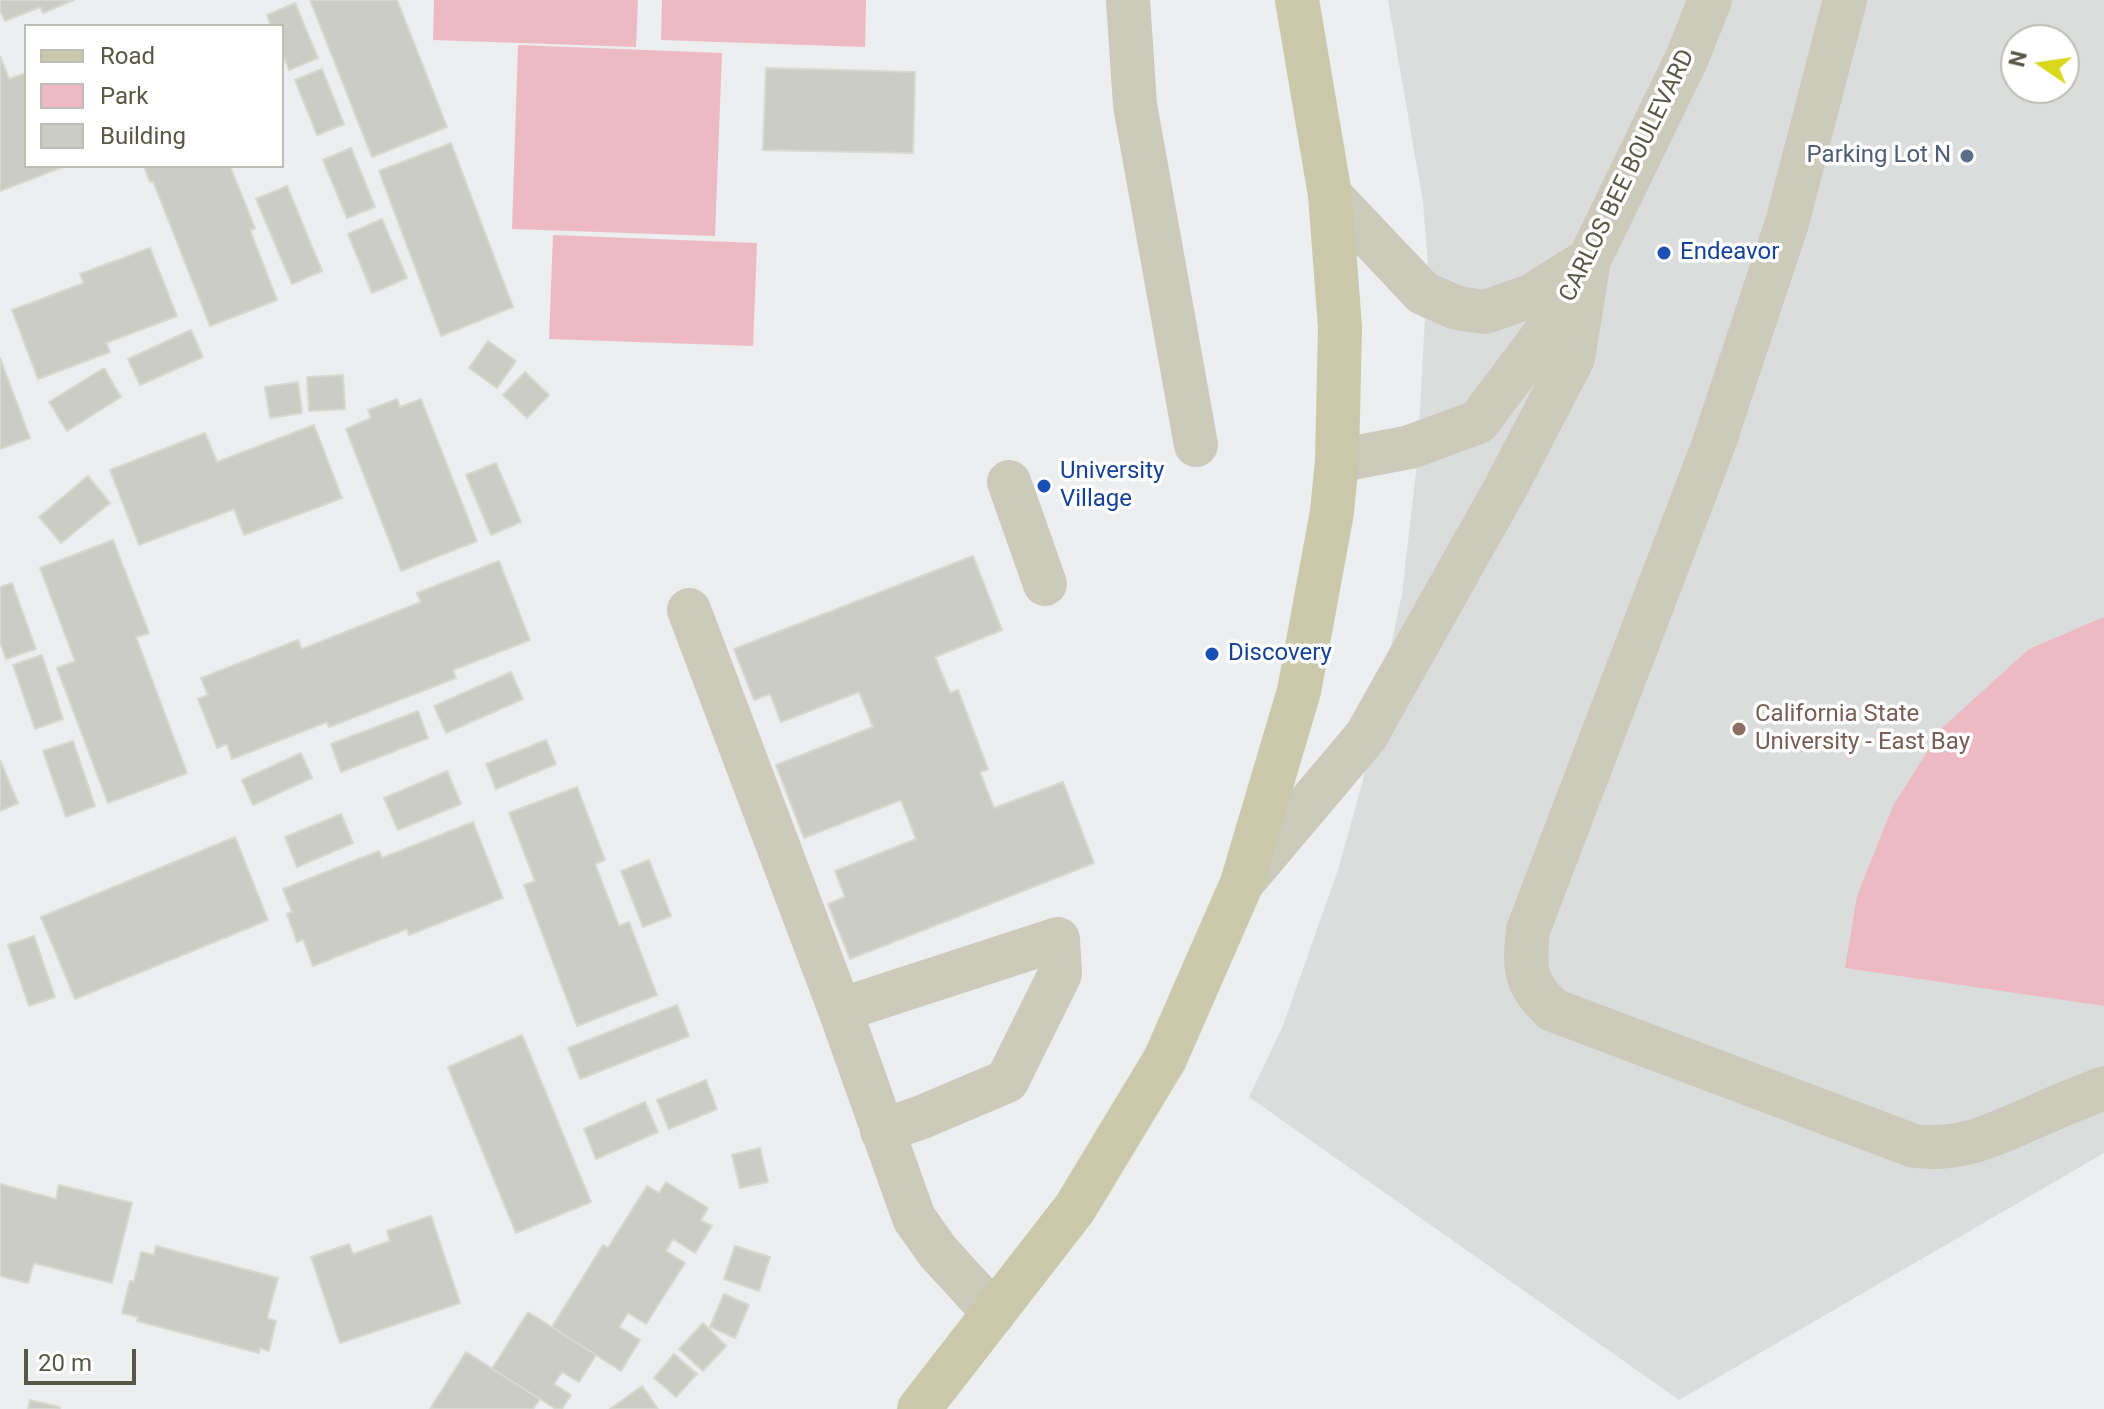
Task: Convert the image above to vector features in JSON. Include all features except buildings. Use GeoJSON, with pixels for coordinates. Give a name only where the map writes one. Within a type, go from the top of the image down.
{"type":"FeatureCollection","features":[{"type":"Feature","properties":{"kind":"main road"},"geometry":{"type":"LineString","coordinates":[[919,1409],[1075,1208],[1165,1059],[1242,883],[1299,691],[1330,521],[1337,461],[1340,327],[1330,195],[1297,0]]}},
{"type":"Feature","properties":{"kind":"street"},"geometry":{"type":"LineString","coordinates":[[1128,0],[1135,105],[1196,445]]}},
{"type":"Feature","properties":{"kind":"street","name":"CARLOS BEE BOULEVARD"},"geometry":{"type":"LineString","coordinates":[[1337,461],[1410,447],[1478,422],[1561,312],[1687,58],[1710,0]]}},
{"type":"Feature","properties":{"kind":"street"},"geometry":{"type":"LineString","coordinates":[[1845,0],[1787,223],[1713,446],[1528,930],[1528,978],[1539,997],[1553,1010],[1914,1146],[1935,1149],[1957,1146],[2008,1129],[2104,1088]]}},
{"type":"Feature","properties":{"kind":"street"},"geometry":{"type":"LineString","coordinates":[[1330,195],[1423,293],[1457,308],[1485,312],[1531,296],[1589,260]]}},
{"type":"Feature","properties":{"kind":"street"},"geometry":{"type":"LineString","coordinates":[[1242,883],[1366,736],[1507,485],[1573,358],[1589,260]]}},
{"type":"Feature","properties":{"kind":"street"},"geometry":{"type":"LineString","coordinates":[[1009,482],[1045,584]]}},
{"type":"Feature","properties":{"kind":"street"},"geometry":{"type":"LineString","coordinates":[[689,610],[840,1010],[914,1218],[938,1252],[994,1313]]}},
{"type":"Feature","properties":{"kind":"street"},"geometry":{"type":"LineString","coordinates":[[840,1010],[1058,939],[1060,974],[1007,1081],[882,1131]]}},
{"type":"Feature","properties":{"kind":"shaded area","name":"California State University - East Bay"},"geometry":{"type":"Polygon","coordinates":[[[1388,0],[2104,0],[2104,1153],[1679,1400],[1249,1097],[1282,1028],[1338,870],[1362,784],[1402,594],[1417,463],[1428,264],[1423,202],[1388,0]]]}},
{"type":"Feature","properties":{"kind":"green space"},"geometry":{"type":"Polygon","coordinates":[[[434,0],[638,0],[636,47],[433,40],[434,0]]]}},
{"type":"Feature","properties":{"kind":"green space"},"geometry":{"type":"Polygon","coordinates":[[[662,0],[866,0],[865,47],[661,40],[662,0]]]}},
{"type":"Feature","properties":{"kind":"green space"},"geometry":{"type":"Polygon","coordinates":[[[518,45],[722,53],[715,236],[512,229],[518,45]]]}},
{"type":"Feature","properties":{"kind":"green space"},"geometry":{"type":"Polygon","coordinates":[[[553,235],[757,243],[753,346],[549,339],[553,235]]]}},
{"type":"Feature","properties":{"kind":"green space"},"geometry":{"type":"Polygon","coordinates":[[[2104,617],[2104,1006],[1845,968],[1857,896],[1893,806],[1943,727],[2029,649],[2104,617]]]}},
{"type":"Feature","properties":{"kind":"place","name":"Parking Lot N"},"geometry":{"type":"Point","coordinates":[1967,156]}},
{"type":"Feature","properties":{"kind":"place","name":"Endeavor"},"geometry":{"type":"Point","coordinates":[1664,253]}},
{"type":"Feature","properties":{"kind":"place","name":"University Village"},"geometry":{"type":"Point","coordinates":[1044,486]}},
{"type":"Feature","properties":{"kind":"place","name":"Discovery"},"geometry":{"type":"Point","coordinates":[1212,654]}},
{"type":"Feature","properties":{"kind":"place","name":"California State University - East Bay"},"geometry":{"type":"Point","coordinates":[1739,729]}}]}
